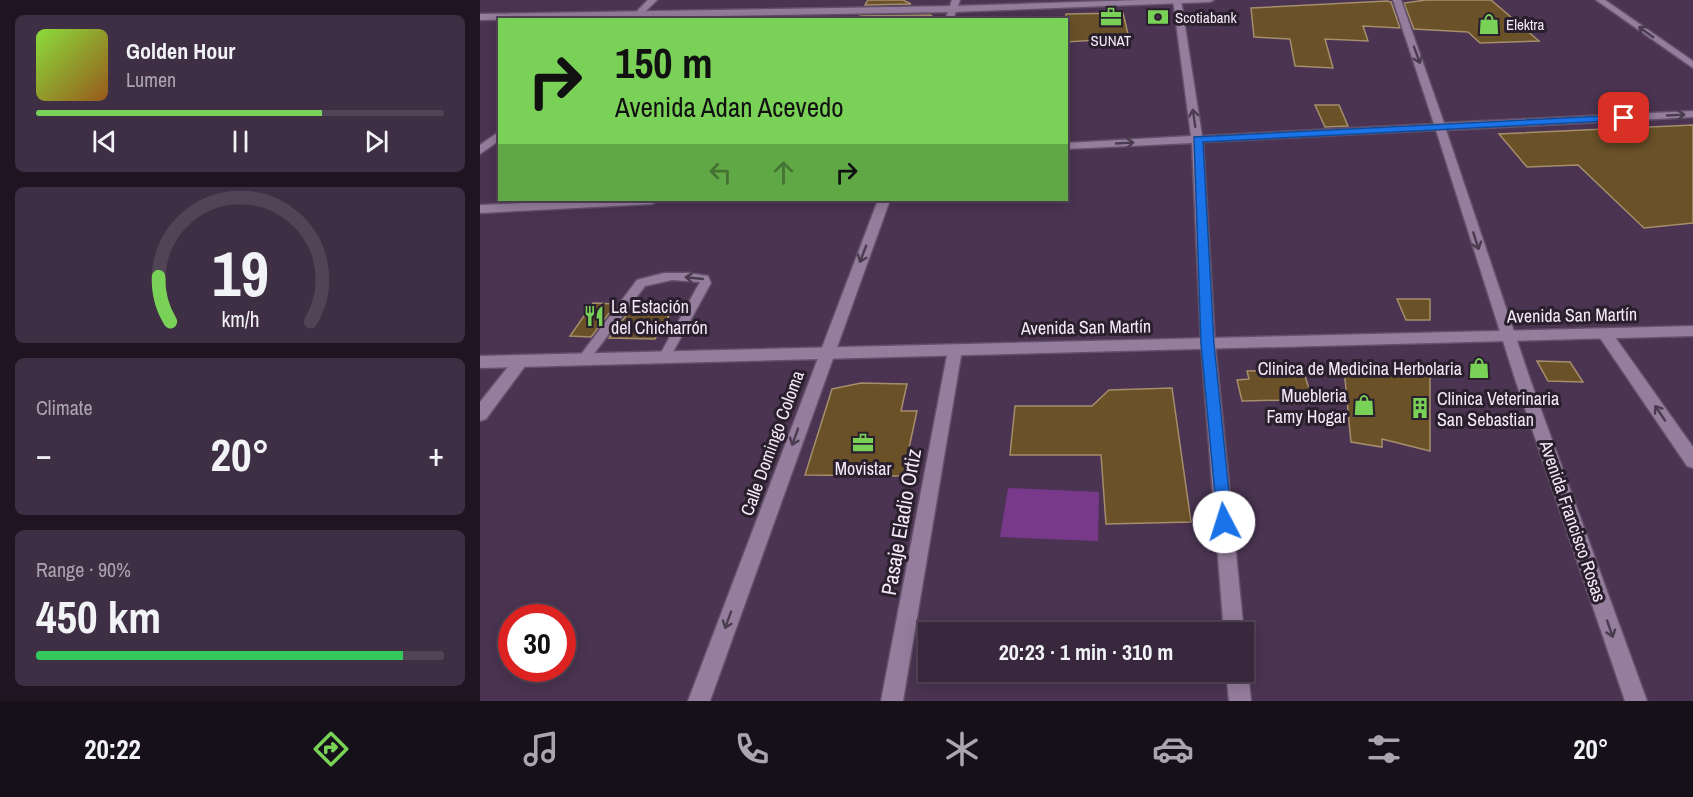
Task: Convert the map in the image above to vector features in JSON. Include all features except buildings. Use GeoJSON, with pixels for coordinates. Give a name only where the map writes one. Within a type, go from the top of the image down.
{"type":"FeatureCollection","features":[{"type":"Feature","properties":{"kind":"street"},"geometry":{"type":"LineString","coordinates":[[635,17],[653,0]]}},
{"type":"Feature","properties":{"kind":"street"},"geometry":{"type":"LineString","coordinates":[[480,17],[635,17],[955,4],[1210,0]]}},
{"type":"Feature","properties":{"kind":"street","name":"Avenida Francisco Rosas"},"geometry":{"type":"LineString","coordinates":[[1397,0],[1430,90],[1439,127],[1508,336],[1636,701]]}},
{"type":"Feature","properties":{"kind":"street"},"geometry":{"type":"LineString","coordinates":[[1600,0],[1693,65]]}},
{"type":"Feature","properties":{"kind":"street"},"geometry":{"type":"LineString","coordinates":[[1177,1],[1197,140],[1208,344],[1233,622]]}},
{"type":"Feature","properties":{"kind":"street"},"geometry":{"type":"LineString","coordinates":[[1674,52],[1693,51]]}},
{"type":"Feature","properties":{"kind":"street"},"geometry":{"type":"LineString","coordinates":[[1068,146],[1693,114]]}},
{"type":"Feature","properties":{"kind":"street"},"geometry":{"type":"LineString","coordinates":[[480,151],[498,136]]}},
{"type":"Feature","properties":{"kind":"street"},"geometry":{"type":"LineString","coordinates":[[480,209],[632,201]]}},
{"type":"Feature","properties":{"kind":"street","name":"Calle Domingo Coloma"},"geometry":{"type":"LineString","coordinates":[[699,701],[825,354],[884,201]]}},
{"type":"Feature","properties":{"kind":"street","name":"Avenida San Martín"},"geometry":{"type":"LineString","coordinates":[[480,362],[1693,331]]}},
{"type":"Feature","properties":{"kind":"street"},"geometry":{"type":"LineString","coordinates":[[1605,334],[1693,461]]}},
{"type":"Feature","properties":{"kind":"street","name":"Pasaje Eladio Ortiz"},"geometry":{"type":"LineString","coordinates":[[892,701],[955,350]]}},
{"type":"Feature","properties":{"kind":"street"},"geometry":{"type":"LineString","coordinates":[[480,414],[521,361]]}},
{"type":"Feature","properties":{"kind":"street"},"geometry":{"type":"LineString","coordinates":[[1239,682],[1240,701]]}},
{"type":"Feature","properties":{"kind":"lane"},"geometry":{"type":"LineString","coordinates":[[583,360],[641,283],[649,279],[704,279],[706,284],[664,358]]}},
{"type":"Feature","properties":{"kind":"shaded area"},"geometry":{"type":"Polygon","coordinates":[[[1008,488],[1099,492],[1098,541],[1000,537],[1008,488]]]}},
{"type":"Feature","properties":{"kind":"place","name":"SUNAT"},"geometry":{"type":"Point","coordinates":[1111,17]}},
{"type":"Feature","properties":{"kind":"place","name":"Scotiabank"},"geometry":{"type":"Point","coordinates":[1158,17]}},
{"type":"Feature","properties":{"kind":"place","name":"Elektra"},"geometry":{"type":"Point","coordinates":[1489,24]}},
{"type":"Feature","properties":{"kind":"place","name":"La Estación del Chicharrón"},"geometry":{"type":"Point","coordinates":[594,316]}},
{"type":"Feature","properties":{"kind":"place","name":"Clinica de Medicina Herbolaria"},"geometry":{"type":"Point","coordinates":[1479,368]}},
{"type":"Feature","properties":{"kind":"place","name":"Muebleria Famy Hogar"},"geometry":{"type":"Point","coordinates":[1364,405]}},
{"type":"Feature","properties":{"kind":"place","name":"Clinica Veterinaria San Sebastian"},"geometry":{"type":"Point","coordinates":[1420,408]}},
{"type":"Feature","properties":{"kind":"place","name":"Movistar"},"geometry":{"type":"Point","coordinates":[863,443]}},
{"type":"Feature","properties":{"kind":"route"},"geometry":{"type":"LineString","coordinates":[[1224,522],[1208,344],[1197,140],[1624,118]]}}]}
